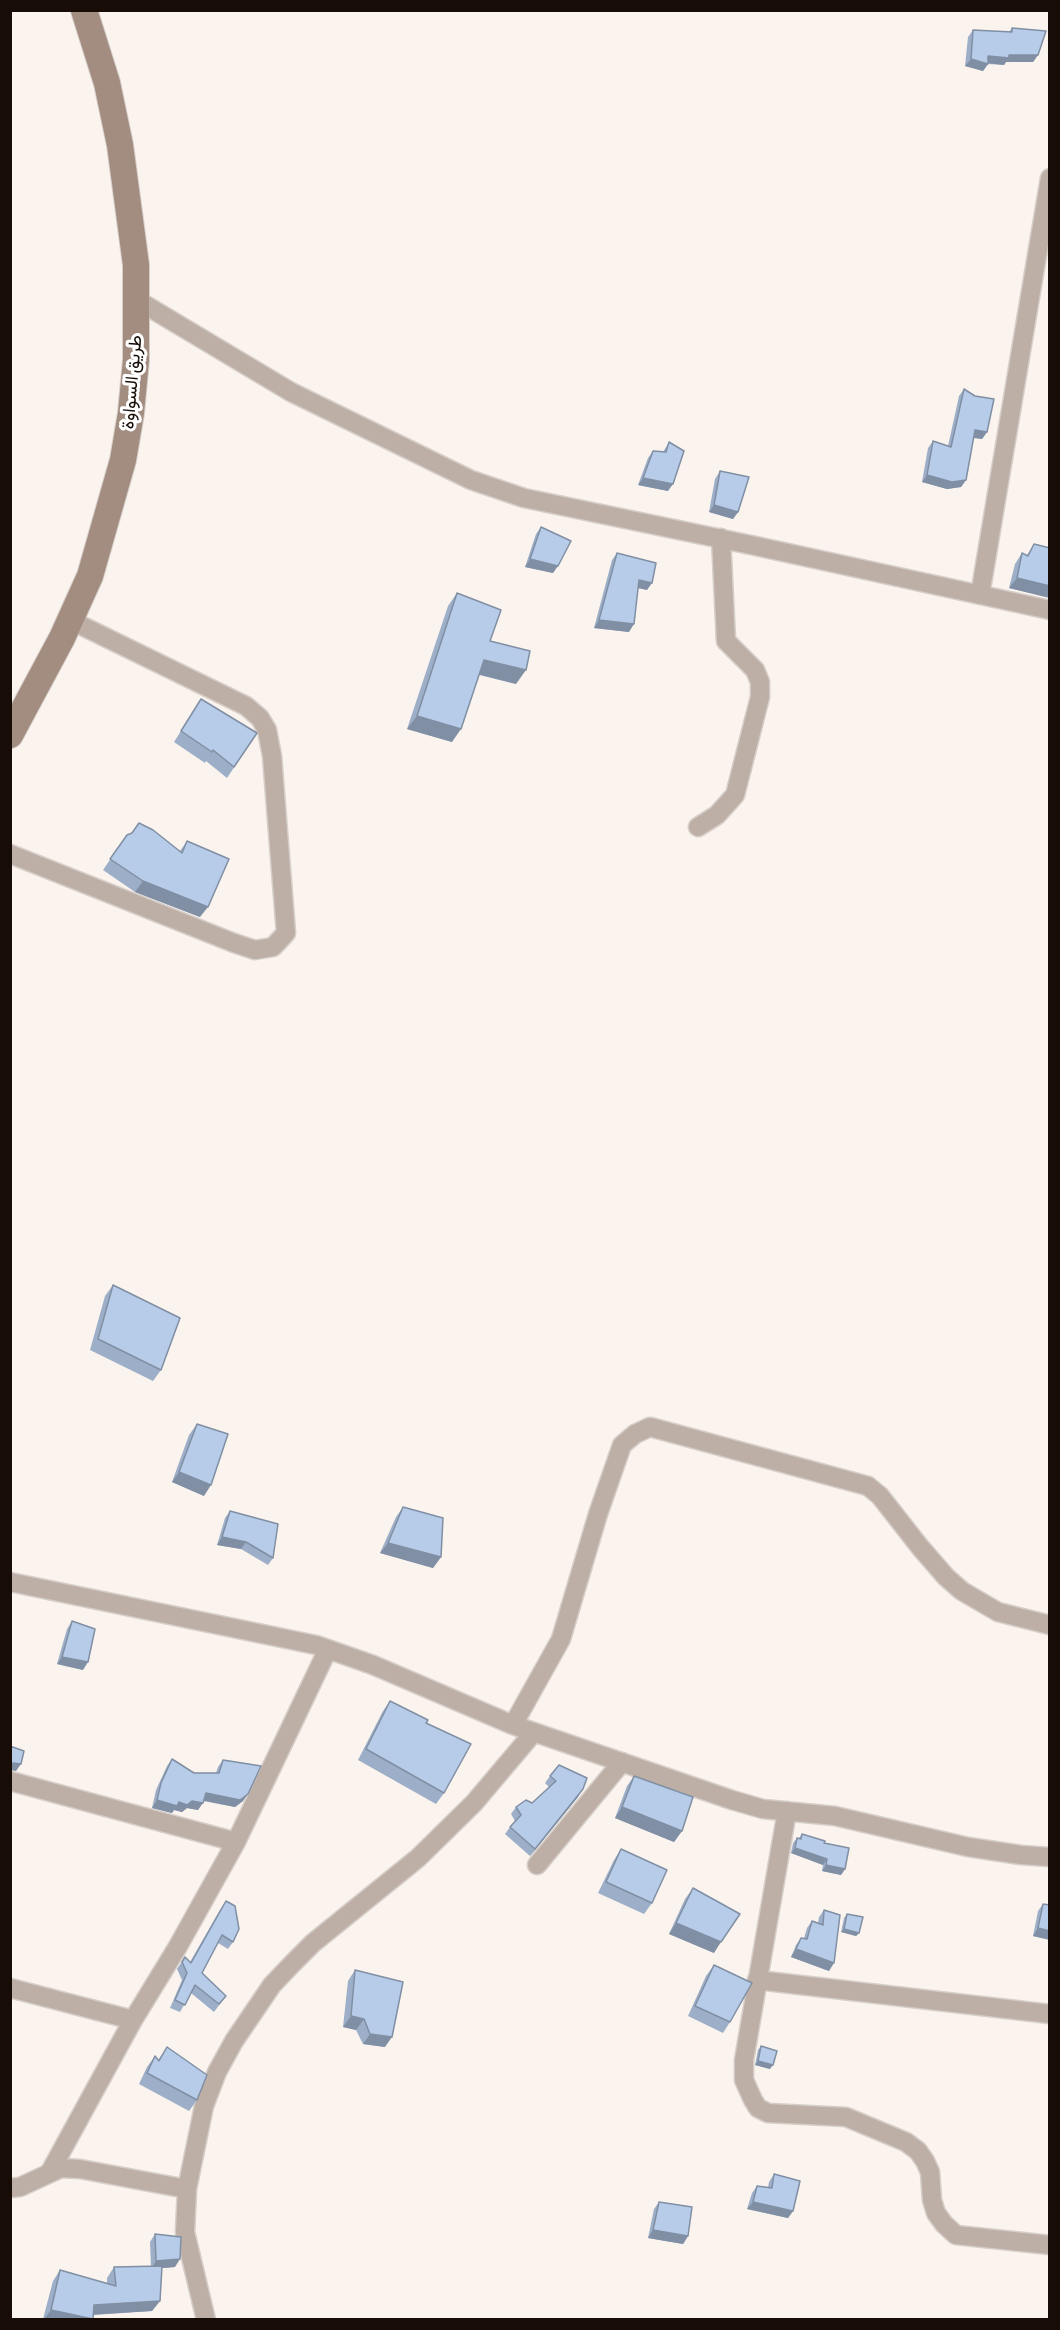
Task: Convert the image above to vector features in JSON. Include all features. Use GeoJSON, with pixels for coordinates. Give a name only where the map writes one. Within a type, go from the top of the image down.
{"type":"FeatureCollection","features":[{"type":"Feature","properties":{"kind":"street","name":"طريق السواوة"},"geometry":{"type":"LineString","coordinates":[[10,735],[70,620],[90,576],[123,460],[136,360],[136,265],[120,145],[107,83],[84,10]]}},
{"type":"Feature","properties":{"kind":"street"},"geometry":{"type":"LineString","coordinates":[[980,595],[1050,178]]}},
{"type":"Feature","properties":{"kind":"street"},"geometry":{"type":"LineString","coordinates":[[137,300],[291,392],[471,480],[524,498],[721,538],[1050,610]]}},
{"type":"Feature","properties":{"kind":"street"},"geometry":{"type":"LineString","coordinates":[[698,827],[717,815],[735,795],[760,697],[760,682],[755,670],[726,641],[721,538]]}},
{"type":"Feature","properties":{"kind":"street"},"geometry":{"type":"LineString","coordinates":[[10,854],[255,950],[273,947],[286,933],[273,756],[267,730],[260,718],[246,706],[70,620]]}},
{"type":"Feature","properties":{"kind":"street"},"geometry":{"type":"LineString","coordinates":[[513,1725],[561,1639],[618,1452],[622,1445],[635,1434],[650,1427],[868,1486],[880,1496],[946,1577],[962,1591],[998,1612],[1050,1625]]}},
{"type":"Feature","properties":{"kind":"street"},"geometry":{"type":"LineString","coordinates":[[10,1582],[246,1629],[328,1649],[373,1665],[513,1725],[763,1809],[835,1816],[968,1847],[1050,1857]]}},
{"type":"Feature","properties":{"kind":"street"},"geometry":{"type":"LineString","coordinates":[[50,2172],[133,2019],[177,1948],[236,1842],[328,1649]]}},
{"type":"Feature","properties":{"kind":"street"},"geometry":{"type":"LineString","coordinates":[[206,2319],[185,2232],[187,2189],[204,2106],[217,2072],[247,2019],[272,1985],[313,1943],[398,1876],[425,1851],[474,1803],[534,1732]]}},
{"type":"Feature","properties":{"kind":"street"},"geometry":{"type":"LineString","coordinates":[[537,1865],[622,1762]]}},
{"type":"Feature","properties":{"kind":"street"},"geometry":{"type":"LineString","coordinates":[[10,1781],[236,1842]]}},
{"type":"Feature","properties":{"kind":"street"},"geometry":{"type":"LineString","coordinates":[[787,1811],[744,2060],[744,2080],[753,2100],[758,2108],[768,2113],[846,2117],[906,2142],[918,2151],[925,2161],[930,2172],[936,2212],[944,2224],[956,2235],[1050,2245]]}},
{"type":"Feature","properties":{"kind":"street"},"geometry":{"type":"LineString","coordinates":[[757,1980],[1050,2014]]}},
{"type":"Feature","properties":{"kind":"street"},"geometry":{"type":"LineString","coordinates":[[10,1988],[133,2019]]}},
{"type":"Feature","properties":{"kind":"street"},"geometry":{"type":"LineString","coordinates":[[10,2188],[20,2187],[61,2168],[80,2169],[187,2189]]}},
{"type":"Feature","properties":{"kind":"building"},"geometry":{"type":"Polygon","coordinates":[[[1012,28],[1046,31],[1038,55],[1009,55],[1009,58],[988,56],[988,64],[971,59],[973,30],[1012,32],[1012,28]]]}},
{"type":"Feature","properties":{"kind":"building"},"geometry":{"type":"Polygon","coordinates":[[[964,389],[975,396],[994,399],[987,432],[975,430],[966,480],[952,482],[927,475],[933,441],[951,447],[964,389]]]}},
{"type":"Feature","properties":{"kind":"building"},"geometry":{"type":"Polygon","coordinates":[[[669,442],[684,451],[673,484],[643,478],[653,451],[666,452],[669,442]]]}},
{"type":"Feature","properties":{"kind":"building"},"geometry":{"type":"Polygon","coordinates":[[[720,471],[749,477],[738,512],[714,505],[720,471]]]}},
{"type":"Feature","properties":{"kind":"building"},"geometry":{"type":"Polygon","coordinates":[[[541,527],[571,541],[558,566],[530,559],[541,527]]]}},
{"type":"Feature","properties":{"kind":"building"},"geometry":{"type":"Polygon","coordinates":[[[1034,544],[1050,548],[1050,586],[1017,578],[1022,553],[1028,556],[1034,544]]]}},
{"type":"Feature","properties":{"kind":"building"},"geometry":{"type":"Polygon","coordinates":[[[617,553],[656,563],[652,583],[639,580],[634,624],[599,620],[617,553]]]}},
{"type":"Feature","properties":{"kind":"building"},"geometry":{"type":"Polygon","coordinates":[[[457,593],[501,610],[490,641],[530,651],[526,670],[484,660],[461,729],[417,716],[457,593]]]}},
{"type":"Feature","properties":{"kind":"building"},"geometry":{"type":"Polygon","coordinates":[[[201,699],[257,733],[234,767],[213,750],[212,752],[181,731],[201,699]]]}},
{"type":"Feature","properties":{"kind":"building"},"geometry":{"type":"Polygon","coordinates":[[[139,823],[153,830],[182,853],[187,841],[229,859],[208,907],[143,881],[110,859],[127,835],[132,833],[139,823]]]}},
{"type":"Feature","properties":{"kind":"building"},"geometry":{"type":"Polygon","coordinates":[[[113,1285],[180,1318],[161,1370],[98,1339],[113,1285]]]}},
{"type":"Feature","properties":{"kind":"building"},"geometry":{"type":"Polygon","coordinates":[[[197,1424],[228,1434],[211,1485],[179,1472],[197,1424]]]}},
{"type":"Feature","properties":{"kind":"building"},"geometry":{"type":"Polygon","coordinates":[[[403,1507],[443,1518],[441,1557],[388,1543],[403,1507]]]}},
{"type":"Feature","properties":{"kind":"building"},"geometry":{"type":"Polygon","coordinates":[[[230,1511],[278,1524],[273,1558],[246,1542],[222,1537],[230,1511]]]}},
{"type":"Feature","properties":{"kind":"building"},"geometry":{"type":"Polygon","coordinates":[[[72,1621],[95,1629],[88,1662],[62,1657],[72,1621]]]}},
{"type":"Feature","properties":{"kind":"building"},"geometry":{"type":"Polygon","coordinates":[[[390,1701],[428,1720],[426,1723],[471,1744],[444,1793],[366,1749],[390,1701]]]}},
{"type":"Feature","properties":{"kind":"building"},"geometry":{"type":"Polygon","coordinates":[[[10,1746],[24,1751],[21,1764],[10,1764],[10,1746]]]}},
{"type":"Feature","properties":{"kind":"building"},"geometry":{"type":"Polygon","coordinates":[[[172,1759],[194,1773],[219,1773],[223,1760],[261,1766],[248,1794],[240,1800],[206,1793],[203,1803],[192,1801],[187,1805],[179,1802],[177,1806],[157,1800],[161,1783],[172,1759]]]}},
{"type":"Feature","properties":{"kind":"building"},"geometry":{"type":"Polygon","coordinates":[[[559,1765],[587,1778],[583,1789],[535,1849],[510,1827],[521,1815],[516,1807],[526,1800],[532,1803],[556,1781],[550,1776],[559,1765]]]}},
{"type":"Feature","properties":{"kind":"building"},"geometry":{"type":"Polygon","coordinates":[[[634,1776],[693,1797],[682,1831],[622,1807],[634,1776]]]}},
{"type":"Feature","properties":{"kind":"building"},"geometry":{"type":"Polygon","coordinates":[[[802,1834],[825,1841],[824,1843],[849,1848],[845,1869],[826,1865],[827,1859],[795,1848],[797,1838],[801,1839],[802,1834]]]}},
{"type":"Feature","properties":{"kind":"building"},"geometry":{"type":"Polygon","coordinates":[[[621,1849],[667,1870],[652,1903],[606,1882],[621,1849]]]}},
{"type":"Feature","properties":{"kind":"building"},"geometry":{"type":"Polygon","coordinates":[[[693,1888],[740,1914],[721,1942],[676,1923],[693,1888]]]}},
{"type":"Feature","properties":{"kind":"building"},"geometry":{"type":"Polygon","coordinates":[[[226,1901],[235,1906],[239,1929],[233,1942],[222,1935],[202,1973],[226,1996],[219,2004],[195,1985],[185,2005],[175,2000],[187,1973],[182,1962],[185,1957],[191,1963],[226,1901]]]}},
{"type":"Feature","properties":{"kind":"building"},"geometry":{"type":"Polygon","coordinates":[[[1043,1904],[1050,1905],[1050,1931],[1038,1928],[1043,1904]]]}},
{"type":"Feature","properties":{"kind":"building"},"geometry":{"type":"Polygon","coordinates":[[[824,1910],[840,1915],[834,1963],[796,1949],[801,1938],[807,1939],[812,1921],[823,1925],[824,1910]]]}},
{"type":"Feature","properties":{"kind":"building"},"geometry":{"type":"Polygon","coordinates":[[[847,1914],[863,1917],[859,1933],[844,1929],[847,1914]]]}},
{"type":"Feature","properties":{"kind":"building"},"geometry":{"type":"Polygon","coordinates":[[[714,1965],[752,1983],[730,2022],[695,2006],[714,1965]]]}},
{"type":"Feature","properties":{"kind":"building"},"geometry":{"type":"Polygon","coordinates":[[[355,1970],[403,1982],[392,2037],[370,2034],[364,2019],[351,2016],[355,1970]]]}},
{"type":"Feature","properties":{"kind":"building"},"geometry":{"type":"Polygon","coordinates":[[[761,2046],[777,2051],[773,2065],[758,2061],[761,2046]]]}},
{"type":"Feature","properties":{"kind":"building"},"geometry":{"type":"Polygon","coordinates":[[[167,2047],[207,2075],[197,2100],[147,2073],[155,2056],[159,2061],[167,2047]]]}},
{"type":"Feature","properties":{"kind":"building"},"geometry":{"type":"Polygon","coordinates":[[[774,2174],[800,2181],[793,2211],[753,2202],[757,2186],[772,2188],[774,2174]]]}},
{"type":"Feature","properties":{"kind":"building"},"geometry":{"type":"Polygon","coordinates":[[[659,2202],[692,2207],[688,2236],[653,2230],[659,2202]]]}},
{"type":"Feature","properties":{"kind":"building"},"geometry":{"type":"Polygon","coordinates":[[[155,2234],[181,2237],[180,2259],[156,2261],[155,2234]]]}},
{"type":"Feature","properties":{"kind":"building"},"geometry":{"type":"Polygon","coordinates":[[[162,2266],[160,2301],[94,2305],[93,2319],[51,2310],[60,2270],[116,2286],[114,2267],[162,2266]]]}}]}
